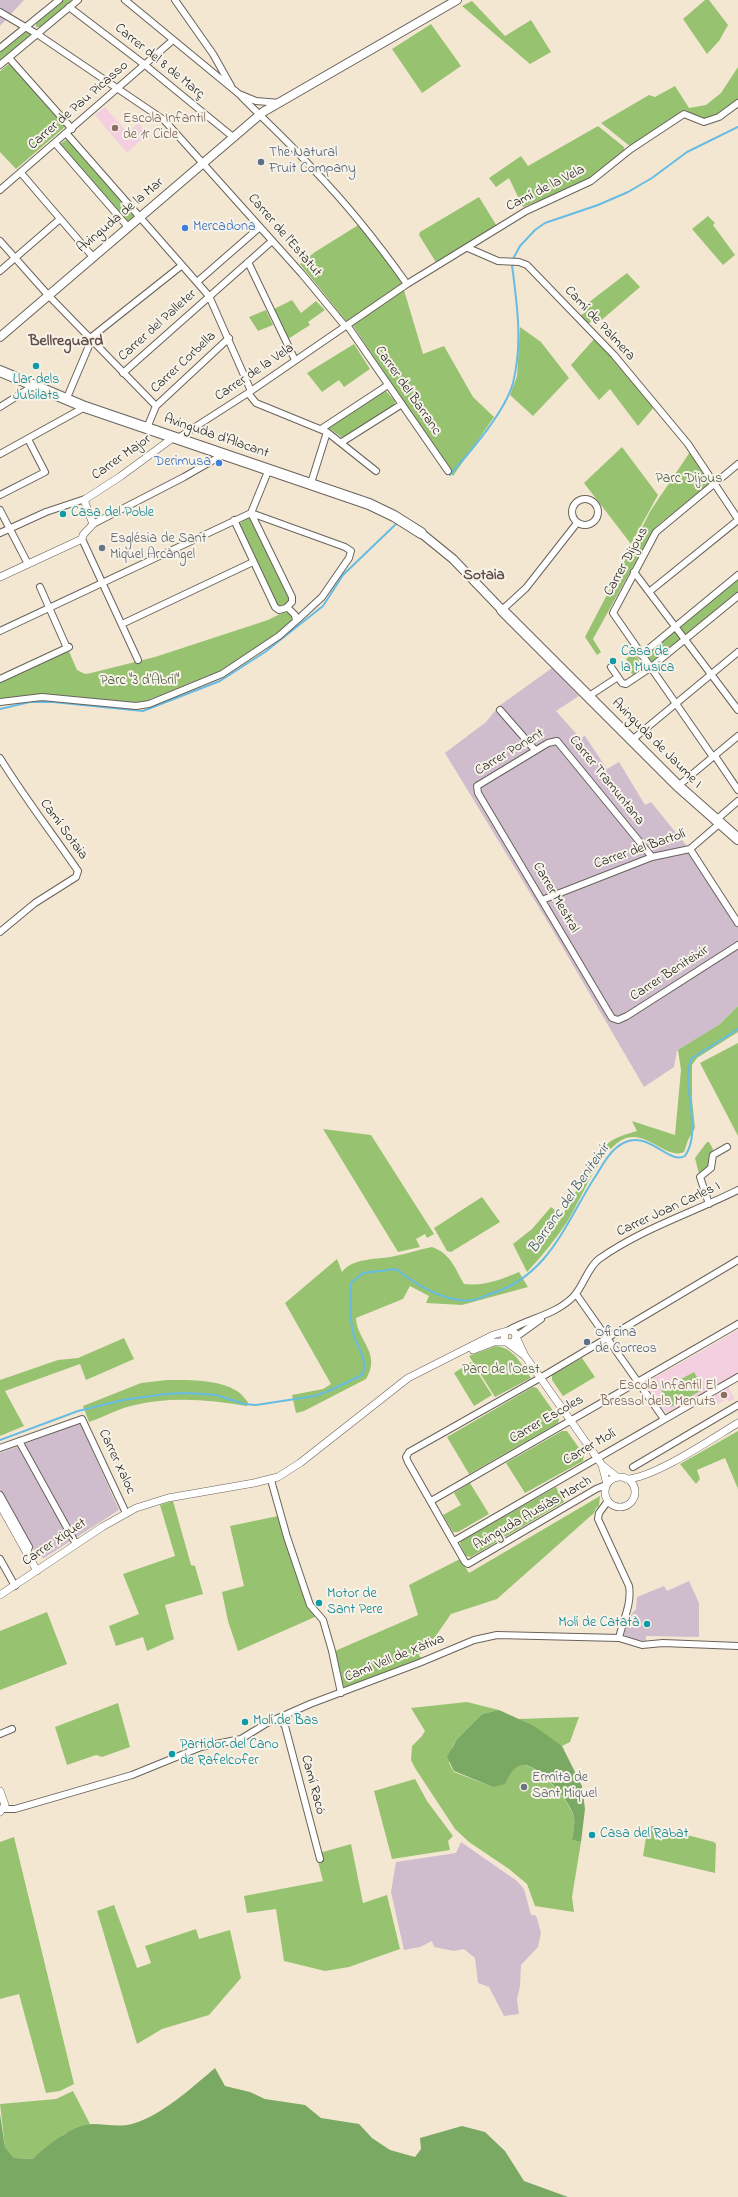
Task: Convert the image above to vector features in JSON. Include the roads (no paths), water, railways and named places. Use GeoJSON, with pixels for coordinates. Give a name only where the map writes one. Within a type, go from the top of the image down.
{"type":"FeatureCollection","features":[{"type":"Feature","properties":{"kind":"highway","name":"Avinguda d'Alacant"},"geometry":{"type":"LineString","coordinates":[[0,371],[85,407],[369,504],[400,519],[421,533]]}},
{"type":"Feature","properties":{"kind":"highway","name":"Avinguda de Jaume I"},"geometry":{"type":"LineString","coordinates":[[502,610],[678,786],[738,839]]}},
{"type":"Feature","properties":{"kind":"main road","name":"Avinguda de la Mar"},"geometry":{"type":"LineString","coordinates":[[0,337],[260,115],[457,0]]}},
{"type":"Feature","properties":{"kind":"main road"},"geometry":{"type":"LineString","coordinates":[[421,533],[453,559],[502,610]]}},
{"type":"Feature","properties":{"kind":"street"},"geometry":{"type":"LineString","coordinates":[[0,48],[59,0]]}},
{"type":"Feature","properties":{"kind":"street"},"geometry":{"type":"LineString","coordinates":[[0,65],[78,0]]}},
{"type":"Feature","properties":{"kind":"street"},"geometry":{"type":"LineString","coordinates":[[125,0],[232,87],[312,167],[349,208],[386,254],[406,284]]}},
{"type":"Feature","properties":{"kind":"street"},"geometry":{"type":"LineString","coordinates":[[175,0],[213,54],[232,87]]}},
{"type":"Feature","properties":{"kind":"street","name":"Carrer del 8 de Març"},"geometry":{"type":"LineString","coordinates":[[69,7],[145,65],[233,137]]}},
{"type":"Feature","properties":{"kind":"street","name":"Carrer de l'Estatut"},"geometry":{"type":"LineString","coordinates":[[0,12],[37,34],[164,120],[204,163],[346,325]]}},
{"type":"Feature","properties":{"kind":"street","name":"Carrer de Pau Picasso"},"geometry":{"type":"LineString","coordinates":[[0,190],[173,40]]}},
{"type":"Feature","properties":{"kind":"street"},"geometry":{"type":"LineString","coordinates":[[9,58],[72,129]]}},
{"type":"Feature","properties":{"kind":"street"},"geometry":{"type":"LineString","coordinates":[[239,94],[256,101],[280,103]]}},
{"type":"Feature","properties":{"kind":"street","name":"Camí de la Vela"},"geometry":{"type":"LineString","coordinates":[[346,325],[406,284],[468,248],[526,211],[591,181],[631,149],[684,114],[704,122],[719,117],[738,103]]}},
{"type":"Feature","properties":{"kind":"street"},"geometry":{"type":"LineString","coordinates":[[66,133],[181,266],[209,296],[229,338],[250,392],[256,402],[324,430],[342,442],[376,471]]}},
{"type":"Feature","properties":{"kind":"street"},"geometry":{"type":"LineString","coordinates":[[55,143],[128,227]]}},
{"type":"Feature","properties":{"kind":"street"},"geometry":{"type":"LineString","coordinates":[[21,173],[93,257]]}},
{"type":"Feature","properties":{"kind":"street"},"geometry":{"type":"LineString","coordinates":[[0,271],[60,219]]}},
{"type":"Feature","properties":{"kind":"street"},"geometry":{"type":"LineString","coordinates":[[197,282],[260,227]]}},
{"type":"Feature","properties":{"kind":"street"},"geometry":{"type":"LineString","coordinates":[[0,241],[90,340],[156,406]]}},
{"type":"Feature","properties":{"kind":"street","name":"Carrer del Palleter"},"geometry":{"type":"LineString","coordinates":[[123,373],[272,241]]}},
{"type":"Feature","properties":{"kind":"street","name":"Camí de Palmera"},"geometry":{"type":"LineString","coordinates":[[468,248],[498,261],[519,262],[527,265],[614,355],[691,448],[738,520]]}},
{"type":"Feature","properties":{"kind":"street"},"geometry":{"type":"LineString","coordinates":[[248,262],[295,360]]}},
{"type":"Feature","properties":{"kind":"street"},"geometry":{"type":"LineString","coordinates":[[66,400],[90,340],[181,266]]}},
{"type":"Feature","properties":{"kind":"street","name":"Carrer de la Vela"},"geometry":{"type":"LineString","coordinates":[[176,438],[250,392],[346,325]]}},
{"type":"Feature","properties":{"kind":"street","name":"Carrer del Barranc"},"geometry":{"type":"LineString","coordinates":[[346,325],[448,470]]}},
{"type":"Feature","properties":{"kind":"street","name":"Carrer Corbella"},"geometry":{"type":"LineString","coordinates":[[147,428],[156,406],[229,338]]}},
{"type":"Feature","properties":{"kind":"street"},"geometry":{"type":"LineString","coordinates":[[311,483],[324,430],[388,385]]}},
{"type":"Feature","properties":{"kind":"street"},"geometry":{"type":"LineString","coordinates":[[0,407],[33,386]]}},
{"type":"Feature","properties":{"kind":"street"},"geometry":{"type":"LineString","coordinates":[[342,442],[402,404]]}},
{"type":"Feature","properties":{"kind":"street"},"geometry":{"type":"LineString","coordinates":[[0,454],[85,407]]}},
{"type":"Feature","properties":{"kind":"street","name":"Carrer Major"},"geometry":{"type":"LineString","coordinates":[[84,500],[176,438]]}},
{"type":"Feature","properties":{"kind":"street"},"geometry":{"type":"LineString","coordinates":[[0,496],[45,472],[28,439]]}},
{"type":"Feature","properties":{"kind":"street"},"geometry":{"type":"LineString","coordinates":[[138,660],[82,539],[83,534],[93,524],[184,478],[224,454]]}},
{"type":"Feature","properties":{"kind":"street","name":"Carrer Dijous"},"geometry":{"type":"LineString","coordinates":[[641,655],[613,613],[656,532],[738,464]]}},
{"type":"Feature","properties":{"kind":"street"},"geometry":{"type":"LineString","coordinates":[[234,520],[276,608],[280,610],[287,607],[292,602],[292,597],[251,513],[270,469]]}},
{"type":"Feature","properties":{"kind":"street"},"geometry":{"type":"LineString","coordinates":[[582,498],[591,500],[598,509],[597,518],[587,525],[577,523],[571,515],[574,504],[582,498]]}},
{"type":"Feature","properties":{"kind":"street"},"geometry":{"type":"LineString","coordinates":[[0,533],[46,512],[84,500],[93,524]]}},
{"type":"Feature","properties":{"kind":"street"},"geometry":{"type":"LineString","coordinates":[[0,510],[28,564]]}},
{"type":"Feature","properties":{"kind":"street"},"geometry":{"type":"LineString","coordinates":[[0,631],[251,513],[345,547],[351,551],[350,558],[322,597],[279,636],[222,674],[144,706],[46,697],[0,702]]}},
{"type":"Feature","properties":{"kind":"street"},"geometry":{"type":"LineString","coordinates":[[649,592],[738,520]]}},
{"type":"Feature","properties":{"kind":"street"},"geometry":{"type":"LineString","coordinates":[[502,610],[526,588],[577,523]]}},
{"type":"Feature","properties":{"kind":"street"},"geometry":{"type":"LineString","coordinates":[[0,577],[82,539]]}},
{"type":"Feature","properties":{"kind":"street"},"geometry":{"type":"LineString","coordinates":[[122,624],[253,562]]}},
{"type":"Feature","properties":{"kind":"street"},"geometry":{"type":"LineString","coordinates":[[634,572],[738,710]]}},
{"type":"Feature","properties":{"kind":"street"},"geometry":{"type":"LineString","coordinates":[[738,575],[641,655],[738,790]]}},
{"type":"Feature","properties":{"kind":"street"},"geometry":{"type":"LineString","coordinates":[[0,679],[68,647],[40,587]]}},
{"type":"Feature","properties":{"kind":"street"},"geometry":{"type":"LineString","coordinates":[[611,667],[625,684],[650,668],[738,596]]}},
{"type":"Feature","properties":{"kind":"street"},"geometry":{"type":"LineString","coordinates":[[287,607],[295,615],[296,621]]}},
{"type":"Feature","properties":{"kind":"street"},"geometry":{"type":"LineString","coordinates":[[632,740],[738,652]]}},
{"type":"Feature","properties":{"kind":"street"},"geometry":{"type":"LineString","coordinates":[[588,696],[618,677]]}},
{"type":"Feature","properties":{"kind":"street"},"geometry":{"type":"LineString","coordinates":[[500,710],[535,750]]}},
{"type":"Feature","properties":{"kind":"street"},"geometry":{"type":"LineString","coordinates":[[678,786],[738,736]]}},
{"type":"Feature","properties":{"kind":"street","name":"Carrer Ponent"},"geometry":{"type":"LineString","coordinates":[[477,787],[481,782],[535,750],[556,740]]}},
{"type":"Feature","properties":{"kind":"street","name":"Carrer Tramuntana"},"geometry":{"type":"LineString","coordinates":[[556,740],[652,857]]}},
{"type":"Feature","properties":{"kind":"street","name":"Camí Sotaia"},"geometry":{"type":"LineString","coordinates":[[0,758],[29,803],[46,824],[78,871],[76,877],[35,903],[0,932]]}},
{"type":"Feature","properties":{"kind":"street","name":"Carrer Mestral"},"geometry":{"type":"LineString","coordinates":[[477,787],[478,793],[610,1016],[614,1020]]}},
{"type":"Feature","properties":{"kind":"street","name":"Carrer del Bartolí"},"geometry":{"type":"LineString","coordinates":[[542,900],[652,857],[690,849],[738,801]]}},
{"type":"Feature","properties":{"kind":"street"},"geometry":{"type":"LineString","coordinates":[[690,849],[738,923]]}},
{"type":"Feature","properties":{"kind":"street","name":"Carrer Beniteixir"},"geometry":{"type":"LineString","coordinates":[[614,1020],[627,1016],[738,945]]}},
{"type":"Feature","properties":{"kind":"street"},"geometry":{"type":"LineString","coordinates":[[710,1204],[700,1177],[711,1168],[714,1154],[727,1147]]}},
{"type":"Feature","properties":{"kind":"street","name":"Carrer Joan Carles I"},"geometry":{"type":"LineString","coordinates":[[516,1337],[576,1294],[599,1259],[642,1234],[738,1190]]}},
{"type":"Feature","properties":{"kind":"street"},"geometry":{"type":"LineString","coordinates":[[454,1541],[406,1460],[409,1452],[540,1378],[606,1337],[738,1260]]}},
{"type":"Feature","properties":{"kind":"street"},"geometry":{"type":"LineString","coordinates":[[576,1294],[664,1419]]}},
{"type":"Feature","properties":{"kind":"street","name":"Carrer Joan Carles I"},"geometry":{"type":"LineString","coordinates":[[508,1330],[543,1317]]}},
{"type":"Feature","properties":{"kind":"street","name":"Carrer Escoles"},"geometry":{"type":"LineString","coordinates":[[431,1502],[570,1420],[738,1324]]}},
{"type":"Feature","properties":{"kind":"street"},"geometry":{"type":"LineString","coordinates":[[508,1330],[503,1336],[507,1343],[525,1356]]}},
{"type":"Feature","properties":{"kind":"street"},"geometry":{"type":"LineString","coordinates":[[341,1693],[332,1651],[323,1620],[310,1605],[287,1537],[271,1480],[300,1463],[408,1378],[460,1354],[493,1335],[508,1330],[514,1332],[525,1356],[602,1465],[617,1477],[627,1480],[641,1477],[657,1470],[738,1423]]}},
{"type":"Feature","properties":{"kind":"street"},"geometry":{"type":"LineString","coordinates":[[460,1354],[494,1342],[514,1342],[516,1337]]}},
{"type":"Feature","properties":{"kind":"street","name":"Carrer Molí"},"geometry":{"type":"LineString","coordinates":[[454,1541],[738,1376]]}},
{"type":"Feature","properties":{"kind":"street"},"geometry":{"type":"LineString","coordinates":[[633,1467],[738,1405]]}},
{"type":"Feature","properties":{"kind":"street","name":"Carrer Xaloc"},"geometry":{"type":"LineString","coordinates":[[20,1441],[79,1419],[84,1421],[126,1513]]}},
{"type":"Feature","properties":{"kind":"street"},"geometry":{"type":"LineString","coordinates":[[0,1448],[20,1441],[76,1544]]}},
{"type":"Feature","properties":{"kind":"street"},"geometry":{"type":"LineString","coordinates":[[602,1465],[607,1485],[605,1493],[608,1501],[618,1507],[626,1506],[632,1500],[634,1489],[657,1470]]}},
{"type":"Feature","properties":{"kind":"street"},"geometry":{"type":"LineString","coordinates":[[607,1485],[617,1477]]}},
{"type":"Feature","properties":{"kind":"street","name":"Carrer Xiquet"},"geometry":{"type":"LineString","coordinates":[[0,1595],[76,1544],[126,1513],[158,1500],[271,1480]]}},
{"type":"Feature","properties":{"kind":"street"},"geometry":{"type":"LineString","coordinates":[[627,1480],[634,1489]]}},
{"type":"Feature","properties":{"kind":"street","name":"Avinguda Ausiàs March"},"geometry":{"type":"LineString","coordinates":[[454,1541],[465,1562],[472,1564],[596,1489],[607,1485]]}},
{"type":"Feature","properties":{"kind":"street"},"geometry":{"type":"LineString","coordinates":[[0,1495],[29,1547],[27,1553]]}},
{"type":"Feature","properties":{"kind":"street"},"geometry":{"type":"LineString","coordinates":[[608,1501],[599,1513],[598,1519],[629,1586],[631,1598],[623,1620],[619,1638]]}},
{"type":"Feature","properties":{"kind":"street"},"geometry":{"type":"LineString","coordinates":[[0,1505],[37,1570]]}},
{"type":"Feature","properties":{"kind":"street"},"geometry":{"type":"LineString","coordinates":[[0,1559],[15,1586]]}},
{"type":"Feature","properties":{"kind":"street","name":"Camí Vell de Xàtiva"},"geometry":{"type":"LineString","coordinates":[[2,1811],[15,1810],[132,1774],[201,1747],[241,1739],[279,1718],[420,1664],[482,1636],[497,1635],[619,1638],[642,1645],[663,1643],[738,1646]]}},
{"type":"Feature","properties":{"kind":"street","name":"Camí Racó"},"geometry":{"type":"LineString","coordinates":[[279,1718],[285,1726],[320,1859]]}},
{"type":"Feature","properties":{"kind":"street"},"geometry":{"type":"LineString","coordinates":[[0,1734],[12,1729]]}},
{"type":"Feature","properties":{"kind":"street"},"geometry":{"type":"LineString","coordinates":[[0,1791],[5,1805],[2,1811]]}},
{"type":"Feature","properties":{"kind":"waterway"},"geometry":{"type":"LineString","coordinates":[[513,259],[520,246],[535,230],[545,223],[598,205],[628,192],[652,178],[687,152],[738,127]]}},
{"type":"Feature","properties":{"kind":"waterway"},"geometry":{"type":"LineString","coordinates":[[450,475],[495,419],[503,406],[513,383],[518,353],[518,324],[512,265]]}},
{"type":"Feature","properties":{"kind":"waterway"},"geometry":{"type":"LineString","coordinates":[[0,709],[30,702],[53,702],[143,711],[220,681],[265,652],[323,606],[343,575],[396,524]]}},
{"type":"Feature","properties":{"kind":"waterway","name":"Barranc del Beniteixir"},"geometry":{"type":"LineString","coordinates":[[0,1440],[78,1411],[123,1400],[165,1394],[186,1393],[216,1395],[244,1404],[256,1405],[315,1396],[362,1375],[364,1370],[362,1354],[353,1333],[351,1321],[351,1283],[363,1273],[396,1269],[412,1281],[432,1292],[453,1299],[473,1300],[510,1286],[526,1276],[540,1263],[552,1248],[563,1232],[603,1163],[616,1148],[627,1142],[637,1140],[646,1142],[678,1158],[685,1156],[690,1146],[692,1134],[688,1083],[691,1059],[738,1029]]}},
{"type":"Feature","properties":{"kind":"place","name":"Escola Infantil de 1r Cicle"},"geometry":{"type":"Point","coordinates":[115,128]}},
{"type":"Feature","properties":{"kind":"place","name":"The Natural Fruit Company"},"geometry":{"type":"Point","coordinates":[261,162]}},
{"type":"Feature","properties":{"kind":"place","name":"Mercadona"},"geometry":{"type":"Point","coordinates":[185,228]}},
{"type":"Feature","properties":{"kind":"place","name":"Llar dels Jubilats"},"geometry":{"type":"Point","coordinates":[36,366]}},
{"type":"Feature","properties":{"kind":"place","name":"Derimusa"},"geometry":{"type":"Point","coordinates":[219,463]}},
{"type":"Feature","properties":{"kind":"place","name":"Casa del Poble"},"geometry":{"type":"Point","coordinates":[63,514]}},
{"type":"Feature","properties":{"kind":"place","name":"Església de Sant Miquel Arcàngel"},"geometry":{"type":"Point","coordinates":[102,548]}},
{"type":"Feature","properties":{"kind":"place","name":"Casa de la Musica"},"geometry":{"type":"Point","coordinates":[613,661]}},
{"type":"Feature","properties":{"kind":"place","name":"Oficina de Correos"},"geometry":{"type":"Point","coordinates":[587,1342]}},
{"type":"Feature","properties":{"kind":"place","name":"Escola Infantil El Bressol dels Menuts"},"geometry":{"type":"Point","coordinates":[724,1395]}},
{"type":"Feature","properties":{"kind":"place","name":"Motor de Sant Pere"},"geometry":{"type":"Point","coordinates":[319,1603]}},
{"type":"Feature","properties":{"kind":"place","name":"Molí de Catatà"},"geometry":{"type":"Point","coordinates":[647,1624]}},
{"type":"Feature","properties":{"kind":"place","name":"Molí de Bas"},"geometry":{"type":"Point","coordinates":[245,1722]}},
{"type":"Feature","properties":{"kind":"place","name":"Partidor del Cano de Rafelcofer"},"geometry":{"type":"Point","coordinates":[172,1754]}},
{"type":"Feature","properties":{"kind":"place","name":"Ermita de Sant Miquel"},"geometry":{"type":"Point","coordinates":[524,1787]}},
{"type":"Feature","properties":{"kind":"place","name":"Casa del Rabat"},"geometry":{"type":"Point","coordinates":[592,1835]}},
{"type":"Feature","properties":{"kind":"district","name":"Bellreguard"},"geometry":{"type":"Point","coordinates":[66,342]}},
{"type":"Feature","properties":{"kind":"district","name":"Sotaia"},"geometry":{"type":"Point","coordinates":[484,577]}},
{"type":"Feature","properties":{"kind":"park label","name":"Parc Dijous"},"geometry":{"type":"Point","coordinates":[689,480]}},
{"type":"Feature","properties":{"kind":"park label","name":"Parc \"3 d’Abril\""},"geometry":{"type":"Point","coordinates":[140,682]}},
{"type":"Feature","properties":{"kind":"park label","name":"Parc de l'Oest"},"geometry":{"type":"Point","coordinates":[501,1371]}}]}
